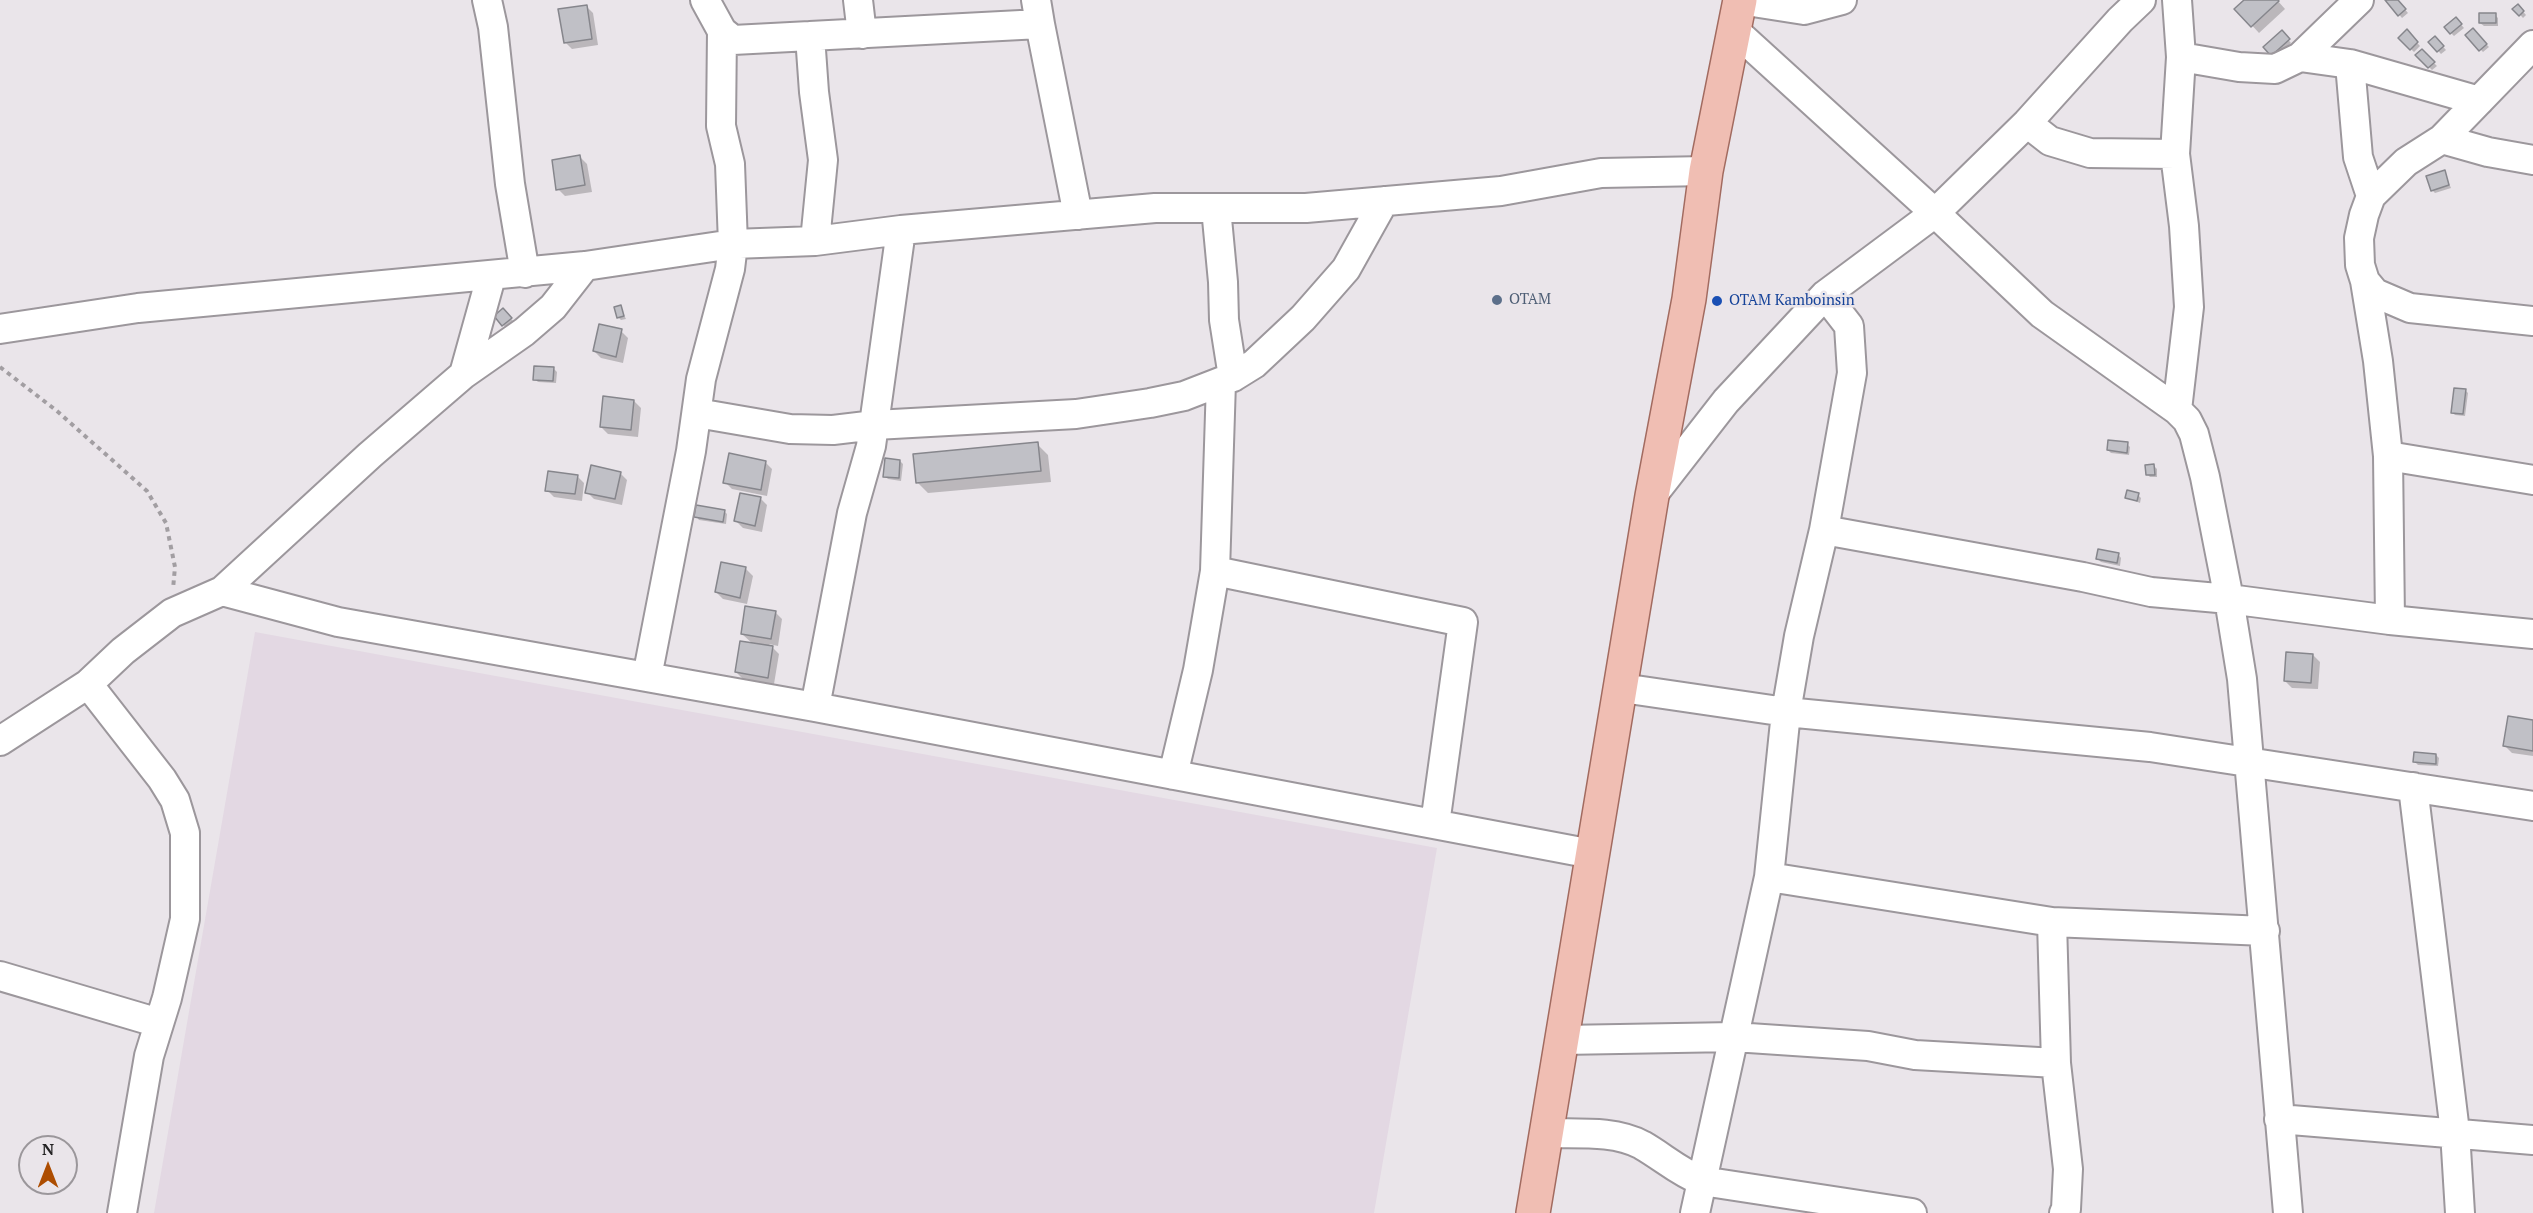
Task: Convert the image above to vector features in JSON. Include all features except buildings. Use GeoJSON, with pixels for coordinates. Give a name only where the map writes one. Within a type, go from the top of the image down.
{"type":"FeatureCollection","features":[{"type":"Feature","properties":{"kind":"main road"},"geometry":{"type":"LineString","coordinates":[[1533,1213],[1592,854],[1622,688],[1652,496],[1689,299],[1706,171],[1737,15]]}},
{"type":"Feature","properties":{"kind":"street"},"geometry":{"type":"LineString","coordinates":[[487,0],[493,27],[510,184],[525,273]]}},
{"type":"Feature","properties":{"kind":"street"},"geometry":{"type":"LineString","coordinates":[[705,0],[722,32],[733,40],[741,41],[862,34],[1038,12],[1078,215]]}},
{"type":"Feature","properties":{"kind":"street"},"geometry":{"type":"LineString","coordinates":[[858,0],[862,34]]}},
{"type":"Feature","properties":{"kind":"street"},"geometry":{"type":"LineString","coordinates":[[1737,15],[1804,10],[1842,0]]}},
{"type":"Feature","properties":{"kind":"street"},"geometry":{"type":"LineString","coordinates":[[1652,496],[1726,401],[1825,295],[1935,213],[2027,123],[2119,10],[2141,0]]}},
{"type":"Feature","properties":{"kind":"street"},"geometry":{"type":"LineString","coordinates":[[2176,0],[2181,57],[2175,154],[2184,226],[2189,307],[2177,410]]}},
{"type":"Feature","properties":{"kind":"street"},"geometry":{"type":"LineString","coordinates":[[2181,57],[2239,67],[2276,69],[2300,57],[2359,0]]}},
{"type":"Feature","properties":{"kind":"street"},"geometry":{"type":"LineString","coordinates":[[1737,15],[1935,213],[2042,314],[2177,410],[2187,420],[2194,434],[2205,477],[2229,599],[2242,679],[2251,762],[2288,1213]]}},
{"type":"Feature","properties":{"kind":"street"},"geometry":{"type":"LineString","coordinates":[[647,677],[697,413],[701,379],[727,286],[733,244],[730,164],[721,126],[722,32]]}},
{"type":"Feature","properties":{"kind":"street"},"geometry":{"type":"LineString","coordinates":[[810,36],[814,92],[823,160],[815,241]]}},
{"type":"Feature","properties":{"kind":"street"},"geometry":{"type":"LineString","coordinates":[[2390,620],[2388,456],[2378,361],[2365,281],[2360,265],[2359,238],[2364,215],[2371,196],[2406,162],[2442,140],[2533,45]]}},
{"type":"Feature","properties":{"kind":"street"},"geometry":{"type":"LineString","coordinates":[[2300,57],[2350,64],[2479,101]]}},
{"type":"Feature","properties":{"kind":"street"},"geometry":{"type":"LineString","coordinates":[[2350,64],[2358,157],[2371,196]]}},
{"type":"Feature","properties":{"kind":"street"},"geometry":{"type":"LineString","coordinates":[[2027,123],[2050,141],[2091,153],[2175,154]]}},
{"type":"Feature","properties":{"kind":"street"},"geometry":{"type":"LineString","coordinates":[[2442,140],[2488,152],[2533,160]]}},
{"type":"Feature","properties":{"kind":"street"},"geometry":{"type":"LineString","coordinates":[[0,329],[138,308],[491,277],[585,266],[733,244],[815,241],[901,230],[1155,208],[1306,208],[1501,191],[1602,173],[1706,171]]}},
{"type":"Feature","properties":{"kind":"street"},"geometry":{"type":"LineString","coordinates":[[697,413],[790,429],[832,430],[875,425],[1076,414],[1173,398],[1227,379],[1254,364],[1295,326],[1347,268],[1384,201]]}},
{"type":"Feature","properties":{"kind":"street"},"geometry":{"type":"LineString","coordinates":[[1173,776],[1198,670],[1215,571],[1227,379],[1223,282],[1216,208]]}},
{"type":"Feature","properties":{"kind":"street"},"geometry":{"type":"LineString","coordinates":[[815,707],[852,513],[875,425],[889,304],[901,230]]}},
{"type":"Feature","properties":{"kind":"street"},"geometry":{"type":"LineString","coordinates":[[0,741],[88,684],[123,651],[172,613],[222,591],[370,455],[464,374],[524,332],[553,307],[585,266]]}},
{"type":"Feature","properties":{"kind":"street"},"geometry":{"type":"LineString","coordinates":[[464,374],[491,277]]}},
{"type":"Feature","properties":{"kind":"street"},"geometry":{"type":"LineString","coordinates":[[2365,281],[2375,293],[2410,308],[2533,321]]}},
{"type":"Feature","properties":{"kind":"street"},"geometry":{"type":"LineString","coordinates":[[1695,1213],[1769,877],[1785,712],[1799,636],[1824,530],[1852,373],[1849,326],[1825,295]]}},
{"type":"Feature","properties":{"kind":"street"},"geometry":{"type":"LineString","coordinates":[[2388,456],[2533,480]]}},
{"type":"Feature","properties":{"kind":"street"},"geometry":{"type":"LineString","coordinates":[[1824,530],[2083,577],[2151,592],[2533,634]]}},
{"type":"Feature","properties":{"kind":"street"},"geometry":{"type":"LineString","coordinates":[[1215,571],[1463,622],[1435,824]]}},
{"type":"Feature","properties":{"kind":"street"},"geometry":{"type":"LineString","coordinates":[[222,591],[338,622],[815,707],[1592,854]]}},
{"type":"Feature","properties":{"kind":"street"},"geometry":{"type":"LineString","coordinates":[[88,684],[162,779],[175,800],[185,833],[185,919],[149,1056],[122,1213]]}},
{"type":"Feature","properties":{"kind":"street"},"geometry":{"type":"LineString","coordinates":[[1622,688],[1785,712],[2091,740],[2251,762],[2533,806]]}},
{"type":"Feature","properties":{"kind":"street"},"geometry":{"type":"LineString","coordinates":[[2413,787],[2455,1132],[2460,1213]]}},
{"type":"Feature","properties":{"kind":"street"},"geometry":{"type":"LineString","coordinates":[[1769,877],[2052,922],[2265,931]]}},
{"type":"Feature","properties":{"kind":"street"},"geometry":{"type":"LineString","coordinates":[[2052,922],[2056,1063],[2068,1169],[2067,1209],[2064,1213]]}},
{"type":"Feature","properties":{"kind":"street"},"geometry":{"type":"LineString","coordinates":[[0,976],[159,1023]]}},
{"type":"Feature","properties":{"kind":"street"},"geometry":{"type":"LineString","coordinates":[[1562,1040],[1734,1037],[1868,1046],[1915,1055],[2056,1063]]}},
{"type":"Feature","properties":{"kind":"street"},"geometry":{"type":"LineString","coordinates":[[2279,1119],[2533,1140]]}},
{"type":"Feature","properties":{"kind":"street"},"geometry":{"type":"LineString","coordinates":[[1546,1132],[1613,1135],[1641,1145],[1682,1174],[1702,1181],[1912,1213]]}},
{"type":"Feature","properties":{"kind":"path"},"geometry":{"type":"LineString","coordinates":[[0,367],[57,411],[147,491],[166,523],[175,567],[172,613]]}},
{"type":"Feature","properties":{"kind":"shaded area"},"geometry":{"type":"Polygon","coordinates":[[[255,632],[1437,848],[1374,1213],[154,1213],[255,632]]]}},
{"type":"Feature","properties":{"kind":"place","name":"OTAM"},"geometry":{"type":"Point","coordinates":[1497,300]}},
{"type":"Feature","properties":{"kind":"place","name":"OTAM Kamboinsin"},"geometry":{"type":"Point","coordinates":[1717,301]}}]}
